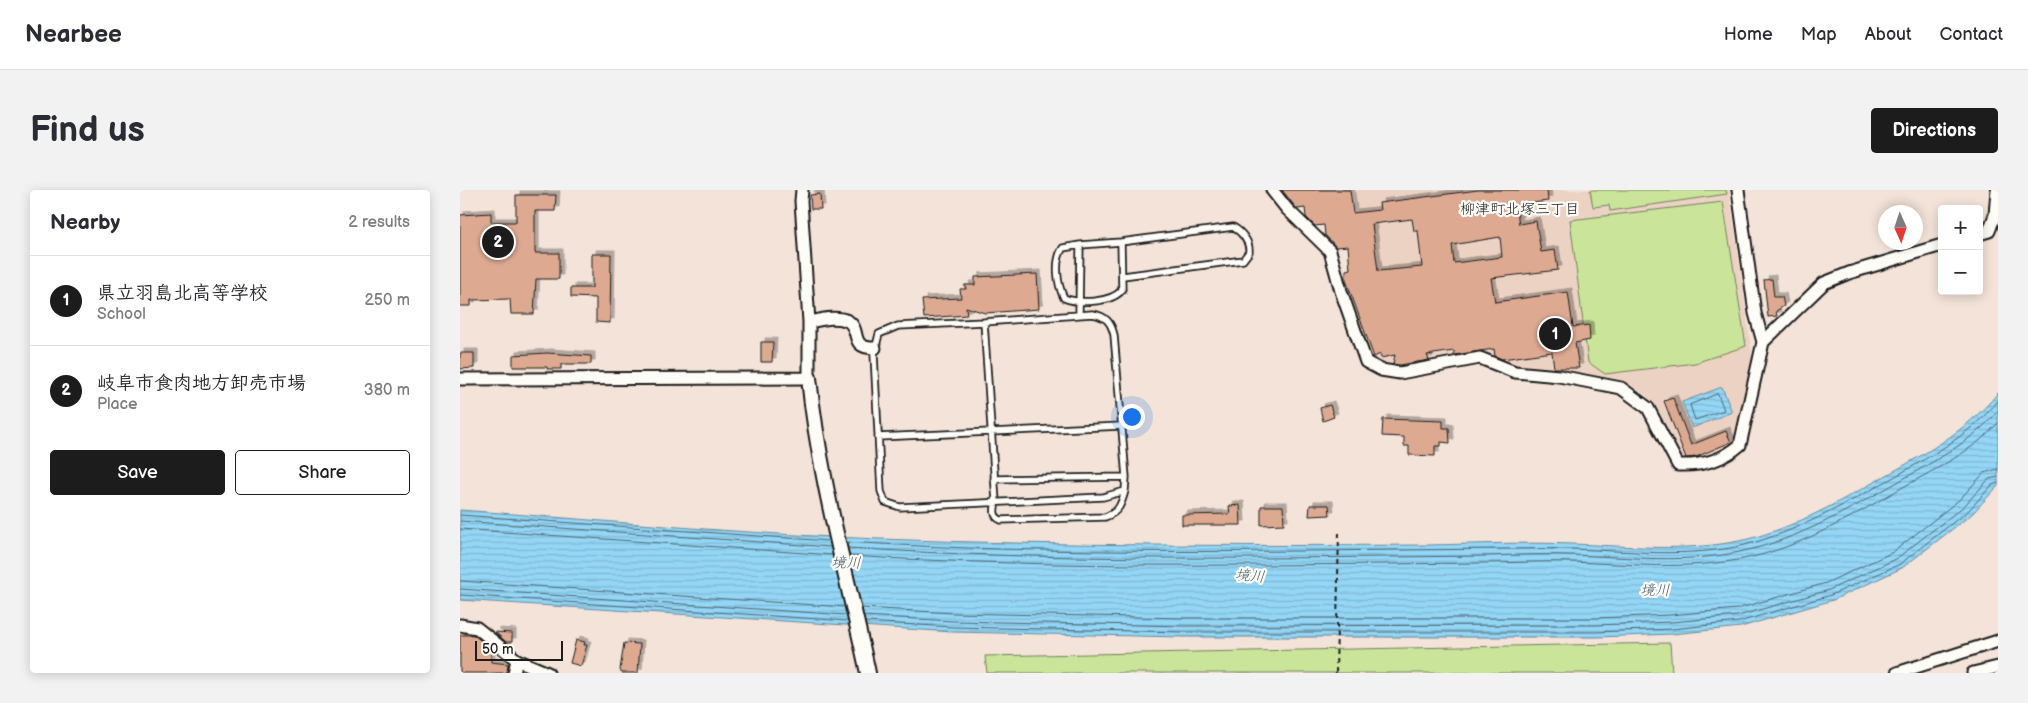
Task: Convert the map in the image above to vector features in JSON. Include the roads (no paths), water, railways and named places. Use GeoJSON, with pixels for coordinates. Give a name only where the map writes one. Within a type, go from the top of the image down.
{"type":"FeatureCollection","features":[{"type":"Feature","properties":{"kind":"street"},"geometry":{"type":"LineString","coordinates":[[802,190],[801,202],[809,322],[809,378],[814,428],[868,673]]}},
{"type":"Feature","properties":{"kind":"street"},"geometry":{"type":"LineString","coordinates":[[1272,190],[1287,209],[1330,251],[1341,291],[1366,362],[1381,370],[1400,373],[1480,358],[1516,372],[1559,376],[1621,388],[1648,408],[1678,465],[1697,466],[1729,455],[1740,445],[1763,342],[1755,313],[1738,190]]}},
{"type":"Feature","properties":{"kind":"street"},"geometry":{"type":"LineString","coordinates":[[1983,233],[1988,231],[1995,214],[1997,190]]}},
{"type":"Feature","properties":{"kind":"street"},"geometry":{"type":"LineString","coordinates":[[1763,342],[1824,282],[1848,272],[1938,246]]}},
{"type":"Feature","properties":{"kind":"street"},"geometry":{"type":"LineString","coordinates":[[809,322],[831,319],[844,320],[851,324],[858,343],[867,348],[875,348]]}},
{"type":"Feature","properties":{"kind":"street"},"geometry":{"type":"LineString","coordinates":[[460,379],[809,378]]}},
{"type":"Feature","properties":{"kind":"street"},"geometry":{"type":"LineString","coordinates":[[460,625],[477,628],[517,660],[548,673]]}},
{"type":"Feature","properties":{"kind":"street"},"geometry":{"type":"LineString","coordinates":[[1897,673],[1998,641]]}},
{"type":"Feature","properties":{"kind":"street"},"geometry":{"type":"LineString","coordinates":[[514,673],[517,660]]}},
{"type":"Feature","properties":{"kind":"street"},"geometry":{"type":"LineString","coordinates":[[1973,673],[1998,666]]}},
{"type":"Feature","properties":{"kind":"lane"},"geometry":{"type":"LineString","coordinates":[[1121,242],[1122,290],[1117,296],[1103,300],[1064,298],[1059,288],[1058,254],[1063,248],[1233,227],[1239,230],[1250,245],[1249,252],[1243,260],[1123,276]]}},
{"type":"Feature","properties":{"kind":"lane"},"geometry":{"type":"LineString","coordinates":[[1079,314],[1080,245]]}},
{"type":"Feature","properties":{"kind":"lane"},"geometry":{"type":"LineString","coordinates":[[984,322],[996,502],[995,514],[1001,520],[1105,517],[1114,514],[1121,507],[1125,491],[1126,477],[1112,325],[1103,316],[1079,314],[984,322],[898,326],[879,334],[874,354],[881,491],[885,502],[900,507],[996,502],[1103,497],[1125,491]]}},
{"type":"Feature","properties":{"kind":"lane"},"geometry":{"type":"LineString","coordinates":[[878,437],[1122,426]]}},
{"type":"Feature","properties":{"kind":"lane"},"geometry":{"type":"LineString","coordinates":[[994,479],[1126,477]]}},
{"type":"Feature","properties":{"kind":"water"},"geometry":{"type":"Polygon","coordinates":[[[1722,387],[1732,412],[1692,428],[1682,402],[1722,387]]]}},
{"type":"Feature","properties":{"kind":"water","name":"境川"},"geometry":{"type":"Polygon","coordinates":[[[1998,393],[1998,486],[1972,514],[1902,568],[1833,600],[1741,627],[1672,634],[1597,637],[1183,637],[953,632],[460,600],[460,510],[775,534],[949,541],[1223,545],[1537,543],[1656,547],[1718,544],[1757,537],[1775,531],[1843,499],[1942,443],[1971,420],[1998,393]]]}},
{"type":"Feature","properties":{"kind":"place","name":"岐阜市食肉地方卸売市場"},"geometry":{"type":"Point","coordinates":[498,242]}},
{"type":"Feature","properties":{"kind":"place","name":"県立羽島北高等学校"},"geometry":{"type":"Point","coordinates":[1555,334]}},
{"type":"Feature","properties":{"kind":"district","name":"柳津町北塚三丁目"},"geometry":{"type":"Point","coordinates":[1520,209]}}]}
